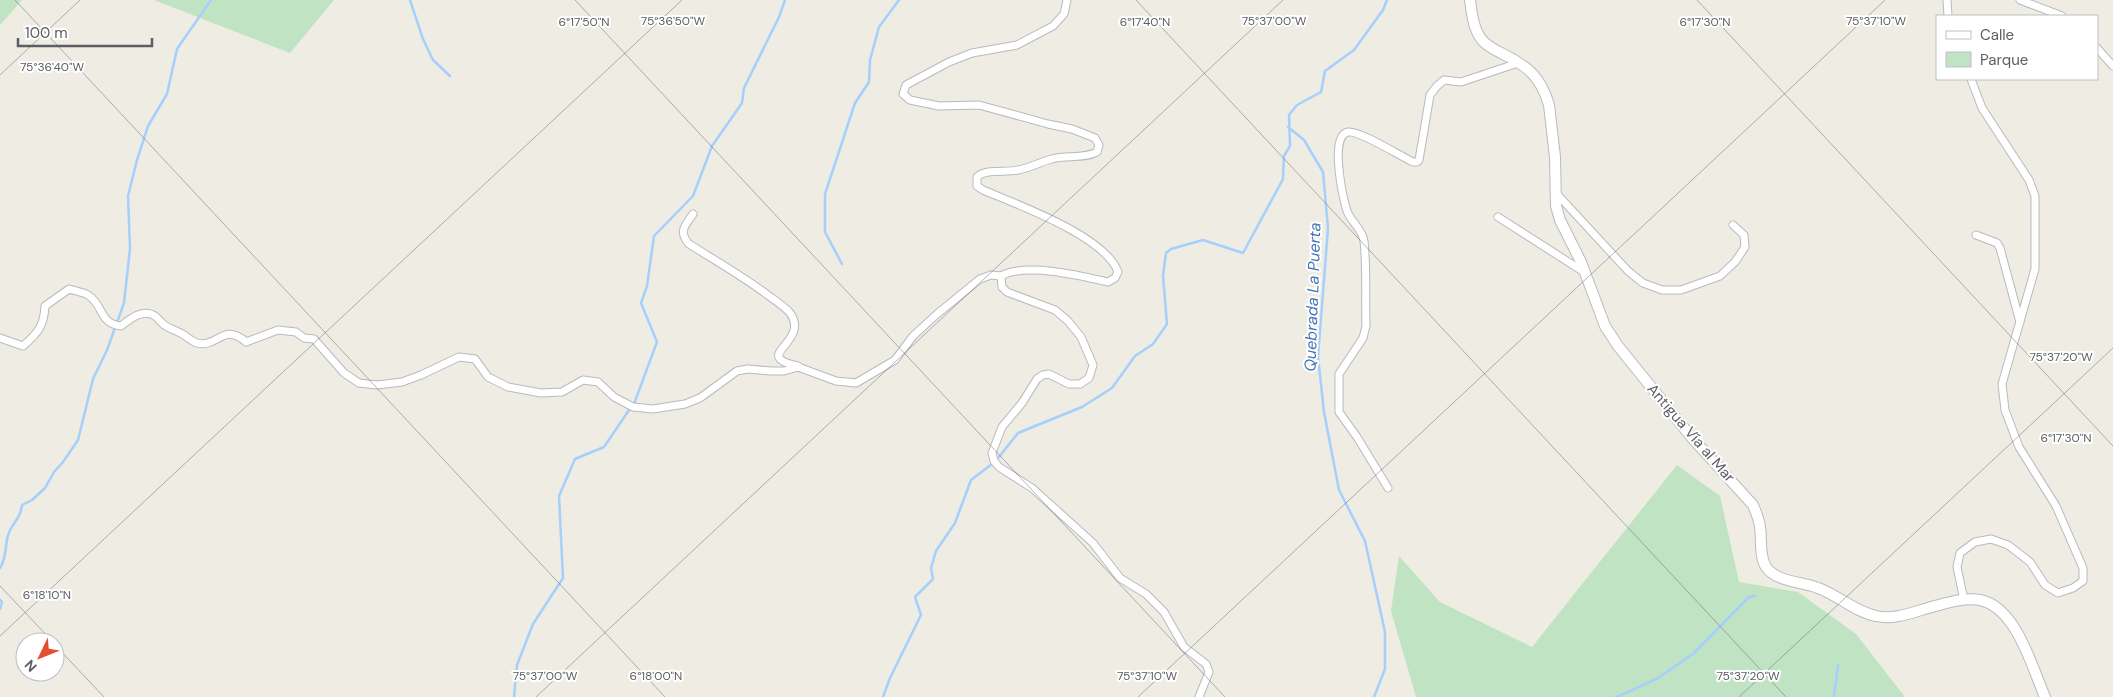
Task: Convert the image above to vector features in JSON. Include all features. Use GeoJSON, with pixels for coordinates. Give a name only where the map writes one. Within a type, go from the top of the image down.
{"type":"FeatureCollection","features":[{"type":"Feature","properties":{"kind":"main road","name":"Antigua Vía al Mar"},"geometry":{"type":"LineString","coordinates":[[1470,0],[1477,32],[1483,41],[1495,50],[1528,68],[1543,87],[1550,104],[1555,157],[1556,206],[1560,220],[1585,272],[1597,308],[1618,346],[1705,453],[1753,505],[1759,522],[1762,557],[1766,568],[1775,575],[1828,591],[1864,613],[1877,617],[1897,617],[1964,600],[1980,600],[1988,603],[2001,611],[2018,634],[2045,697]]}},
{"type":"Feature","properties":{"kind":"street"},"geometry":{"type":"LineString","coordinates":[[693,214],[683,230],[684,237],[690,244],[754,285],[790,313],[795,322],[796,329],[793,336],[779,352],[778,356],[781,360],[836,381],[856,383],[895,360],[913,336],[937,314],[980,279],[990,275],[1002,276],[1008,273],[1023,271],[1047,271],[1108,282],[1115,278],[1118,272],[1116,266],[1089,240],[1052,219],[983,190],[977,186],[976,181],[976,176],[983,173],[1018,170],[1051,159],[1071,155],[1090,156],[1097,152],[1099,145],[1095,138],[1072,129],[979,105],[939,106],[910,100],[903,94],[906,86],[949,62],[972,53],[1017,45],[1053,26],[1064,14],[1067,0]]}},
{"type":"Feature","properties":{"kind":"street"},"geometry":{"type":"LineString","coordinates":[[1947,0],[1948,15]]}},
{"type":"Feature","properties":{"kind":"street"},"geometry":{"type":"LineString","coordinates":[[2020,0],[2059,15]]}},
{"type":"Feature","properties":{"kind":"street"},"geometry":{"type":"LineString","coordinates":[[2098,49],[2113,66]]}},
{"type":"Feature","properties":{"kind":"street"},"geometry":{"type":"LineString","coordinates":[[1388,488],[1357,437],[1339,412],[1339,374],[1363,338],[1366,326],[1364,239],[1347,210],[1338,162],[1339,141],[1343,134],[1358,132],[1388,150],[1413,162],[1417,162],[1419,160],[1430,95],[1437,86],[1444,80],[1461,82],[1518,63]]}},
{"type":"Feature","properties":{"kind":"street"},"geometry":{"type":"LineString","coordinates":[[1964,600],[1957,567],[1960,553],[1975,542],[1991,539],[2008,545],[2030,562],[2045,585],[2058,593],[2073,588],[2083,581],[2083,568],[2056,506],[2019,447],[2002,401],[2002,384],[2036,269],[2035,196],[2029,180],[1982,108],[1971,80]]}},
{"type":"Feature","properties":{"kind":"street"},"geometry":{"type":"LineString","coordinates":[[1555,193],[1628,271],[1643,282],[1662,290],[1681,290],[1720,276],[1735,262],[1745,247],[1744,236],[1733,225]]}},
{"type":"Feature","properties":{"kind":"street"},"geometry":{"type":"LineString","coordinates":[[1498,217],[1585,272]]}},
{"type":"Feature","properties":{"kind":"street"},"geometry":{"type":"LineString","coordinates":[[1976,235],[1997,243],[2000,248],[2020,323]]}},
{"type":"Feature","properties":{"kind":"street"},"geometry":{"type":"LineString","coordinates":[[1002,276],[1002,286],[1007,292],[1054,310],[1068,321],[1081,337],[1089,352],[1092,366],[1089,378],[1080,384],[1069,384],[1049,374],[1037,379],[1022,403],[1002,427],[992,453],[994,461],[999,467],[1032,488],[1093,543],[1120,578],[1146,594],[1164,612],[1184,647],[1206,664],[1209,672],[1199,697]]}},
{"type":"Feature","properties":{"kind":"street"},"geometry":{"type":"LineString","coordinates":[[0,338],[23,346],[40,328],[44,318],[44,306],[69,289],[88,295],[97,302],[105,319],[112,325],[121,326],[135,316],[147,313],[155,316],[164,326],[196,343],[208,342],[228,333],[238,335],[246,342],[278,330],[296,332],[304,338],[314,339],[344,373],[359,383],[377,385],[402,382],[421,376],[459,358],[475,359],[488,377],[508,387],[541,393],[562,392],[583,380],[598,382],[614,397],[633,407],[653,409],[685,404],[700,398],[737,371],[748,369],[784,371],[798,367]]}},
{"type":"Feature","properties":{"kind":"green space"},"geometry":{"type":"Polygon","coordinates":[[[0,0],[22,0],[0,25],[0,0]]]}},
{"type":"Feature","properties":{"kind":"green space"},"geometry":{"type":"Polygon","coordinates":[[[154,0],[334,0],[290,53],[154,0]]]}},
{"type":"Feature","properties":{"kind":"green space"},"geometry":{"type":"Polygon","coordinates":[[[1677,465],[1720,496],[1739,582],[1798,592],[1856,634],[1905,697],[1416,697],[1391,611],[1399,556],[1440,602],[1532,647],[1677,465]]]}},
{"type":"Feature","properties":{"kind":"waterway"},"geometry":{"type":"LineString","coordinates":[[0,568],[4,559],[8,535],[19,516],[22,505],[32,500],[45,488],[54,472],[78,440],[93,379],[107,350],[124,303],[130,249],[128,196],[137,160],[148,126],[167,94],[177,49],[211,0]]}},
{"type":"Feature","properties":{"kind":"waterway"},"geometry":{"type":"LineString","coordinates":[[410,0],[423,39],[433,60],[450,76]]}},
{"type":"Feature","properties":{"kind":"waterway"},"geometry":{"type":"LineString","coordinates":[[634,404],[657,342],[641,303],[647,286],[654,236],[693,196],[712,146],[742,103],[744,88],[779,17],[785,0]]}},
{"type":"Feature","properties":{"kind":"waterway"},"geometry":{"type":"LineString","coordinates":[[842,264],[825,232],[825,194],[855,103],[869,82],[870,60],[879,27],[899,0]]}},
{"type":"Feature","properties":{"kind":"waterway"},"geometry":{"type":"LineString","coordinates":[[999,457],[1018,433],[1082,407],[1112,388],[1135,356],[1153,344],[1167,324],[1163,276],[1166,253],[1171,249],[1203,240],[1243,253],[1283,179],[1284,156],[1290,146],[1289,115],[1297,105],[1321,92],[1325,71],[1354,50],[1383,10],[1387,0]]}},
{"type":"Feature","properties":{"kind":"waterway","name":"Quebrada La Puerta"},"geometry":{"type":"LineString","coordinates":[[1288,127],[1304,140],[1323,172],[1328,228],[1318,357],[1324,412],[1339,490],[1365,541],[1385,632],[1385,669],[1374,697]]}},
{"type":"Feature","properties":{"kind":"waterway"},"geometry":{"type":"LineString","coordinates":[[514,697],[517,665],[533,624],[563,578],[559,496],[575,459],[604,447],[629,410]]}},
{"type":"Feature","properties":{"kind":"waterway"},"geometry":{"type":"LineString","coordinates":[[883,697],[890,678],[921,615],[915,597],[933,579],[931,568],[936,551],[955,523],[971,480],[992,464]]}},
{"type":"Feature","properties":{"kind":"waterway"},"geometry":{"type":"LineString","coordinates":[[1617,697],[1658,678],[1693,654],[1749,597],[1755,596]]}},
{"type":"Feature","properties":{"kind":"waterway"},"geometry":{"type":"LineString","coordinates":[[0,600],[2,602],[0,609]]}},
{"type":"Feature","properties":{"kind":"waterway"},"geometry":{"type":"LineString","coordinates":[[1834,697],[1838,665]]}}]}
